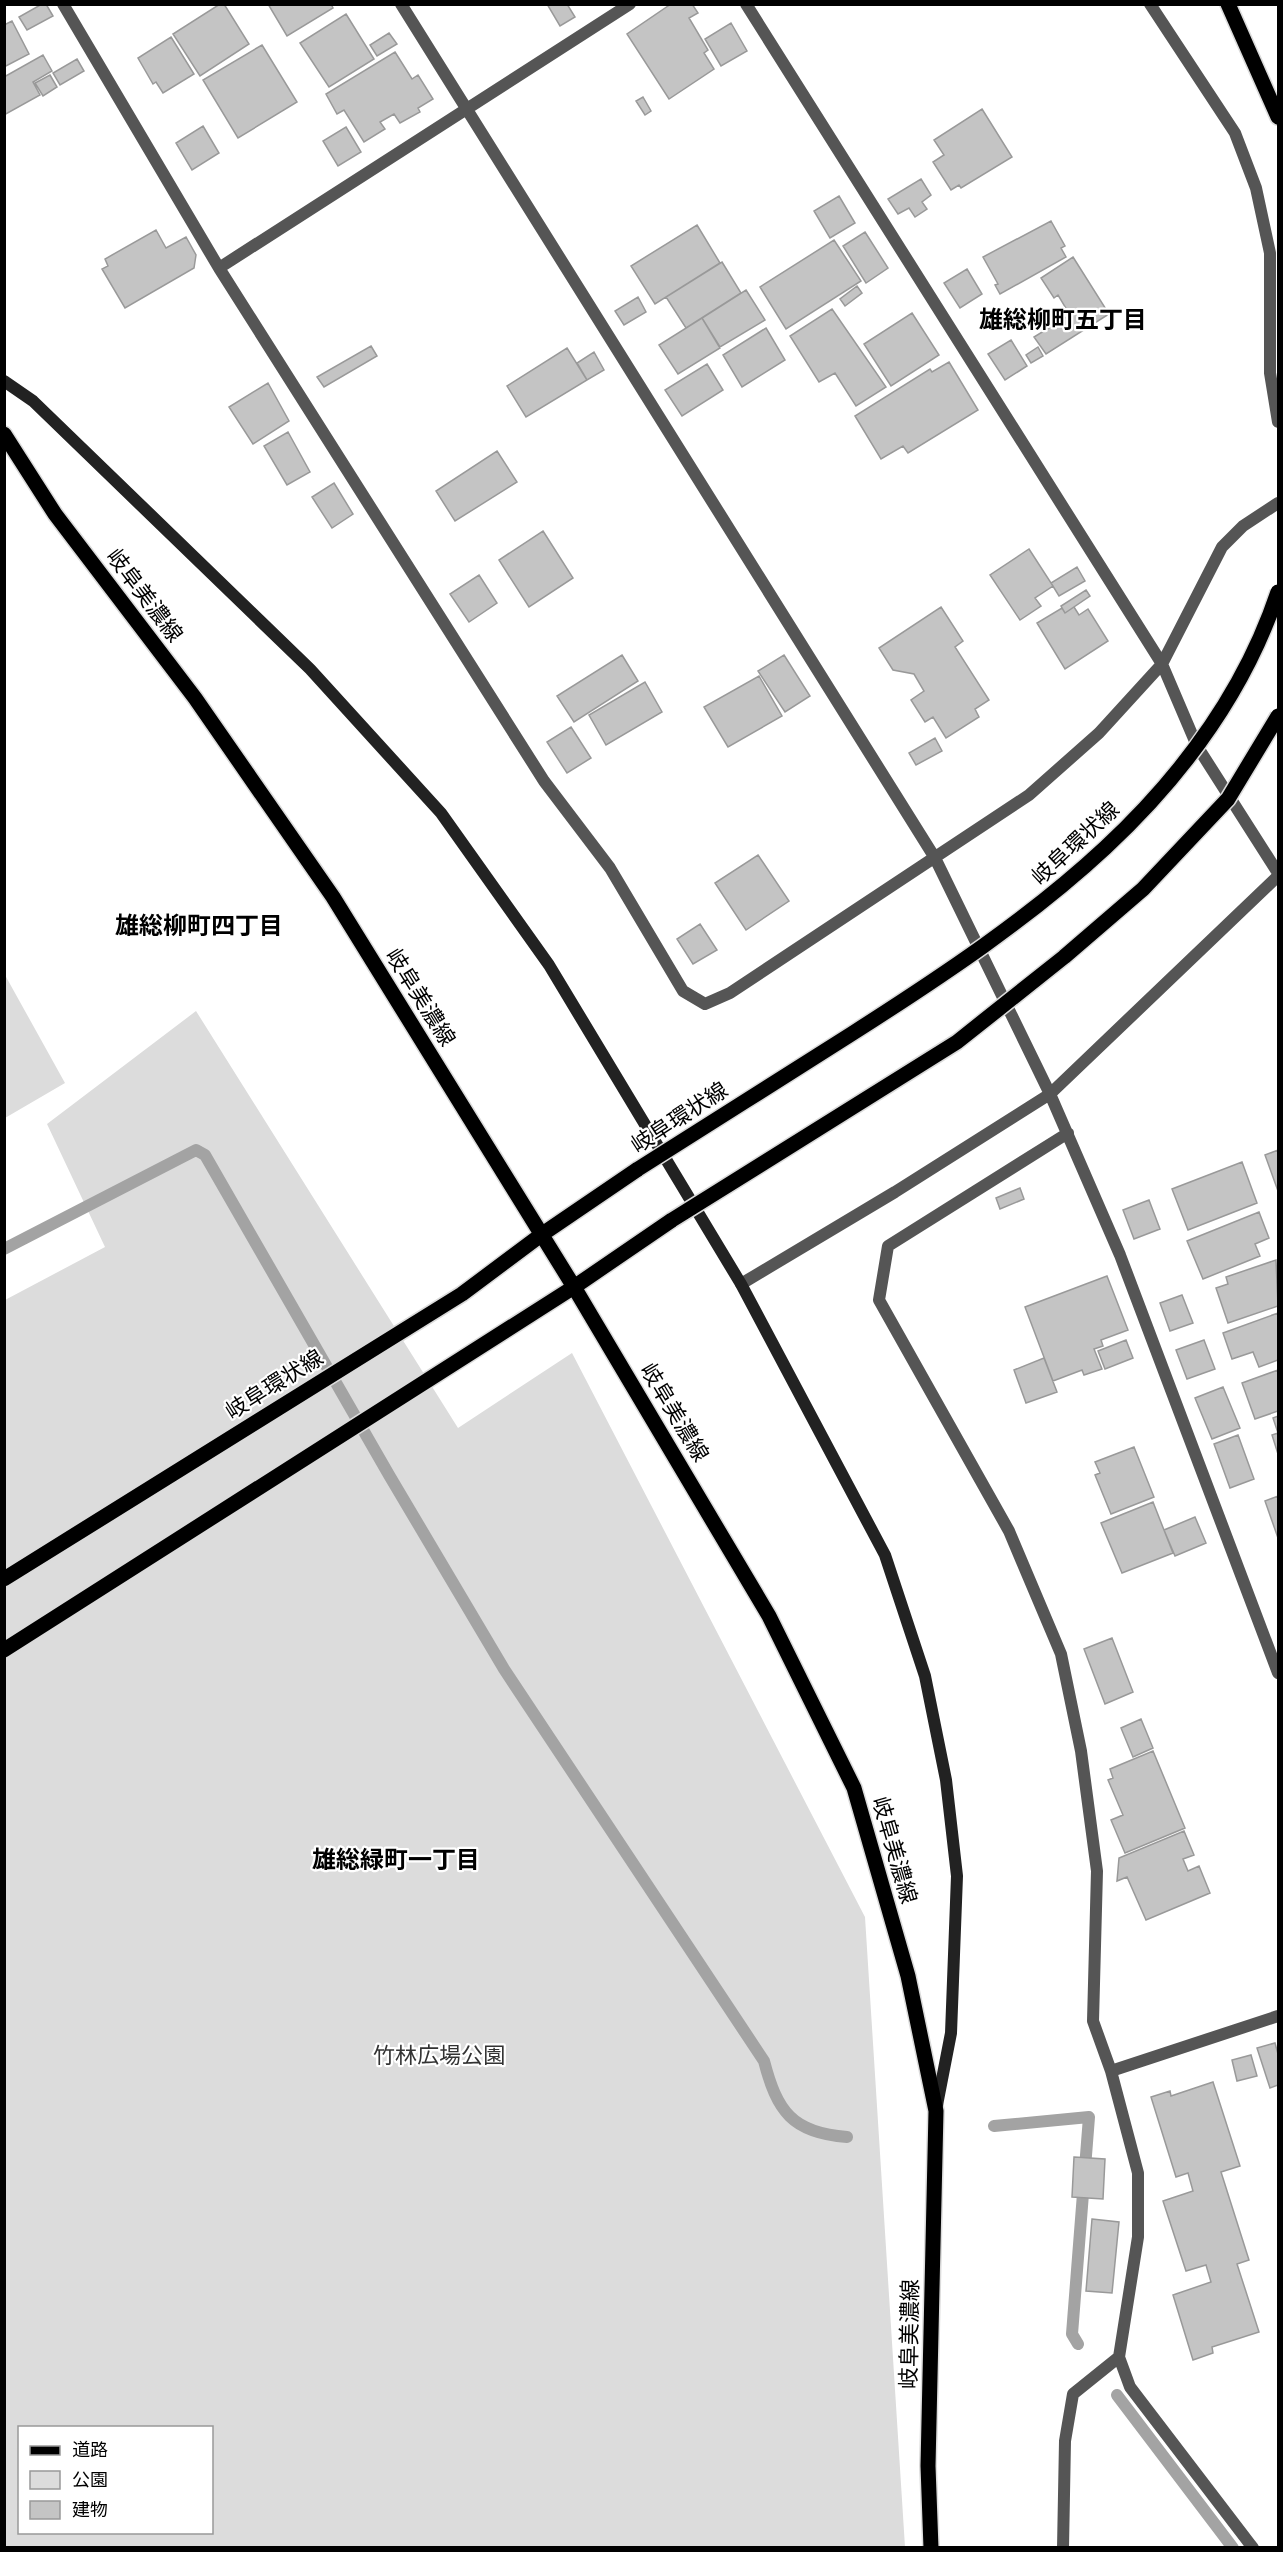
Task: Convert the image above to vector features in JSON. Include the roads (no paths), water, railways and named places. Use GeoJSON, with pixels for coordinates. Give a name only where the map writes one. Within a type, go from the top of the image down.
{"type":"FeatureCollection","features":[{"type":"Feature","properties":{"kind":"main road"},"geometry":{"type":"LineString","coordinates":[[1228,4],[1278,117]]}},
{"type":"Feature","properties":{"kind":"main road","name":"岐阜美濃線"},"geometry":{"type":"LineString","coordinates":[[4,435],[55,514],[195,698],[333,897],[574,1287],[769,1616],[854,1788],[908,1976],[936,2111],[928,2466],[931,2547]]}},
{"type":"Feature","properties":{"kind":"main road","name":"岐阜環状線"},"geometry":{"type":"LineString","coordinates":[[4,1579],[462,1294],[541,1235],[638,1169],[928,984],[1031,912],[1100,855],[1181,769],[1244,676],[1278,592]]}},
{"type":"Feature","properties":{"kind":"main road"},"geometry":{"type":"LineString","coordinates":[[4,1650],[574,1287],[672,1220],[957,1042],[1064,957],[1143,890],[1228,799],[1278,716]]}},
{"type":"Feature","properties":{"kind":"street"},"geometry":{"type":"LineString","coordinates":[[63,4],[219,268],[544,781],[610,868],[683,991],[705,1004],[730,993],[1029,795],[1099,734],[1162,664],[1222,547],[1243,526],[1278,503]]}},
{"type":"Feature","properties":{"kind":"street"},"geometry":{"type":"LineString","coordinates":[[401,4],[935,858],[1050,1094],[1120,1255],[1278,1673]]}},
{"type":"Feature","properties":{"kind":"street"},"geometry":{"type":"LineString","coordinates":[[219,268],[630,4]]}},
{"type":"Feature","properties":{"kind":"street"},"geometry":{"type":"LineString","coordinates":[[741,1284],[895,1192],[1050,1094],[1278,874],[1197,746],[1162,664],[746,4]]}},
{"type":"Feature","properties":{"kind":"street"},"geometry":{"type":"LineString","coordinates":[[1150,4],[1235,133],[1256,188],[1270,253],[1269,373],[1278,422]]}},
{"type":"Feature","properties":{"kind":"street"},"geometry":{"type":"LineString","coordinates":[[4,381],[33,401],[310,669],[441,813],[549,965],[741,1284],[885,1555],[925,1676],[946,1780],[957,1876],[951,2033],[936,2111]]}},
{"type":"Feature","properties":{"kind":"street"},"geometry":{"type":"LineString","coordinates":[[1068,1133],[888,1245],[879,1300],[1009,1531],[1061,1654],[1081,1751],[1097,1871],[1093,2021],[1111,2071],[1138,2173],[1138,2237],[1119,2357],[1130,2386],[1253,2547]]}},
{"type":"Feature","properties":{"kind":"street"},"geometry":{"type":"LineString","coordinates":[[1111,2071],[1278,2016]]}},
{"type":"Feature","properties":{"kind":"street"},"geometry":{"type":"LineString","coordinates":[[1063,2547],[1065,2440],[1073,2394],[1119,2357]]}},
{"type":"Feature","properties":{"kind":"waterway"},"geometry":{"type":"LineString","coordinates":[[4,1249],[196,1150],[205,1155],[389,1475],[504,1669],[764,2061],[781,2106],[800,2124],[828,2135],[847,2137]]}},
{"type":"Feature","properties":{"kind":"waterway"},"geometry":{"type":"LineString","coordinates":[[994,2126],[1089,2117],[1072,2334],[1078,2344]]}},
{"type":"Feature","properties":{"kind":"waterway"},"geometry":{"type":"LineString","coordinates":[[1117,2395],[1233,2548]]}},
{"type":"Feature","properties":{"kind":"district","name":"雄総柳町五丁目"},"geometry":{"type":"Point","coordinates":[1063,319]}},
{"type":"Feature","properties":{"kind":"district","name":"雄総柳町四丁目"},"geometry":{"type":"Point","coordinates":[199,925]}},
{"type":"Feature","properties":{"kind":"district","name":"雄総緑町一丁目"},"geometry":{"type":"Point","coordinates":[396,1859]}},
{"type":"Feature","properties":{"kind":"park label","name":"竹林広場公園"},"geometry":{"type":"Point","coordinates":[439,2055]}}]}
